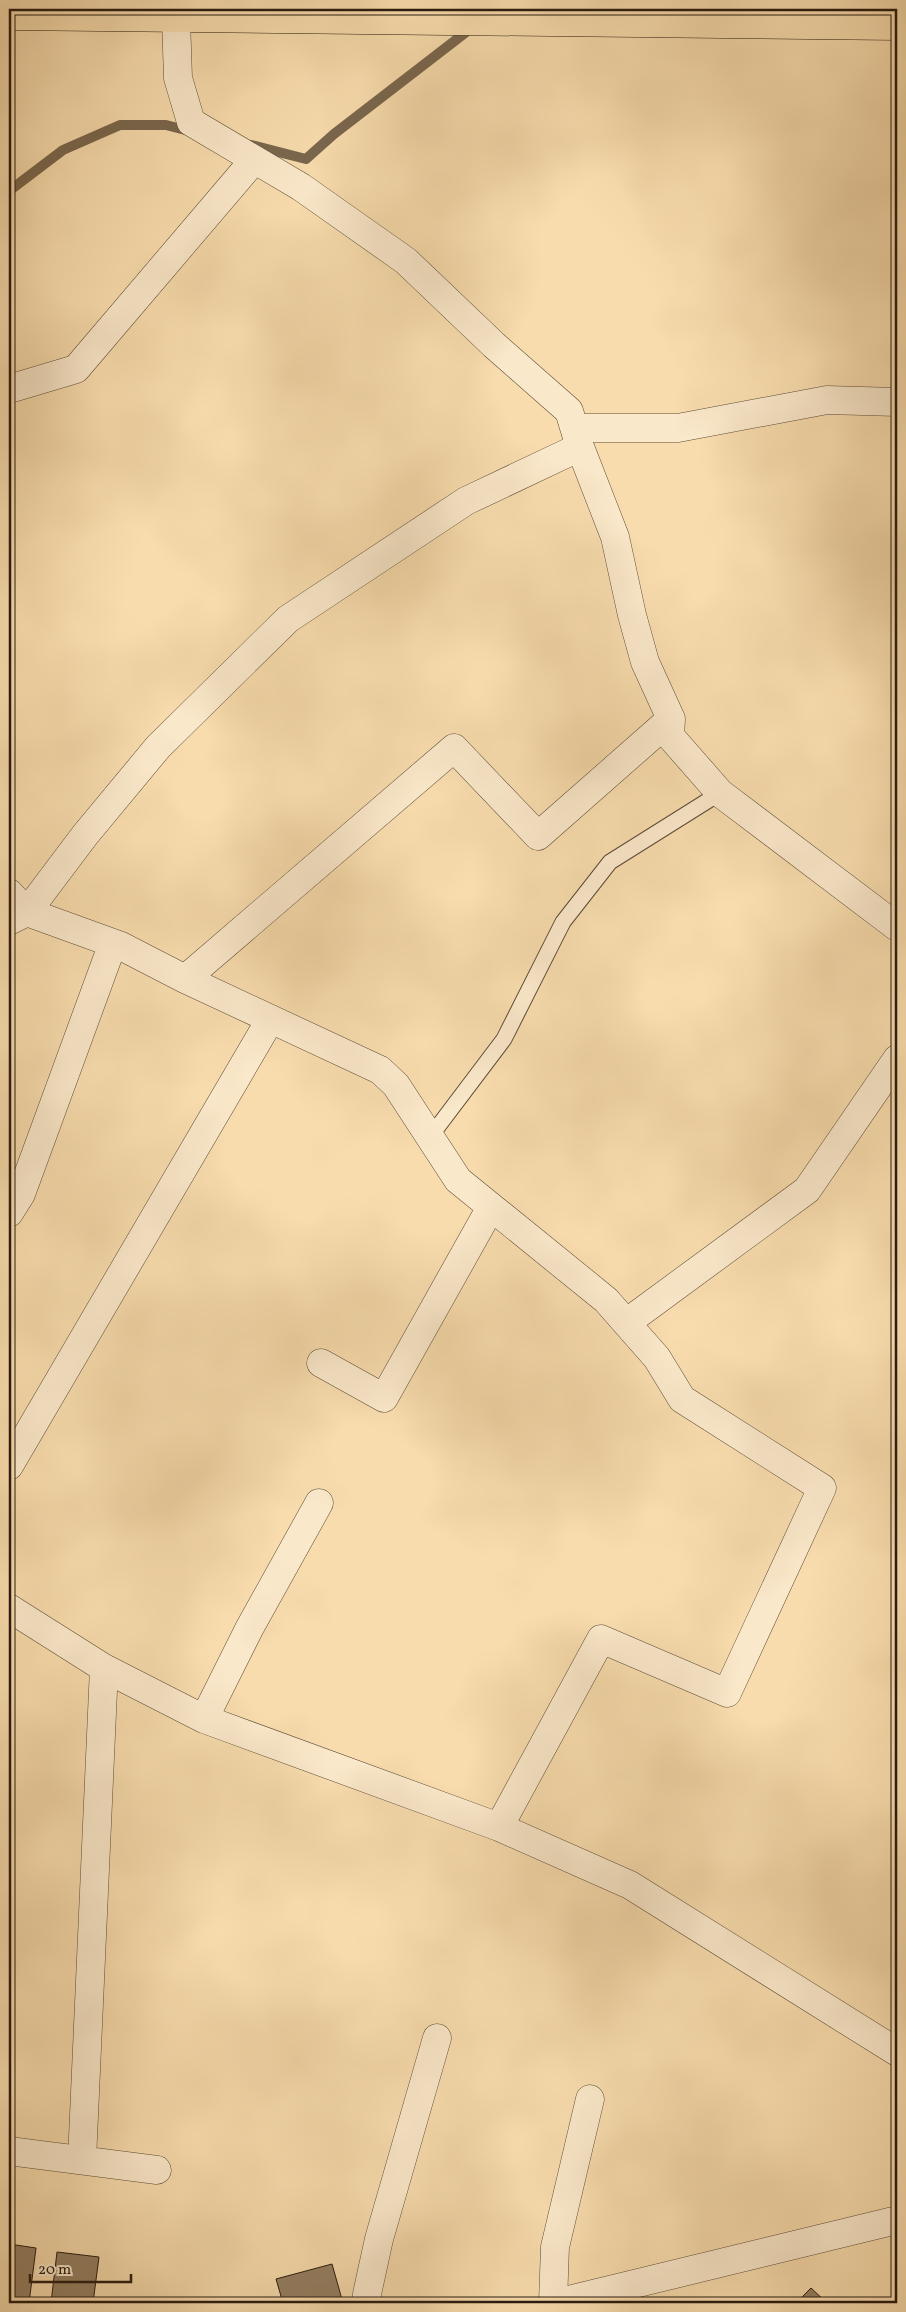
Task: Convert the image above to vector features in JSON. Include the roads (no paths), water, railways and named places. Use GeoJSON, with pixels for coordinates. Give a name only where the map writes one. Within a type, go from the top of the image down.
{"type":"FeatureCollection","features":[{"type":"Feature","properties":{"kind":"main road"},"geometry":{"type":"LineString","coordinates":[[9,16],[176,19],[649,15],[897,26]]}},
{"type":"Feature","properties":{"kind":"street"},"geometry":{"type":"LineString","coordinates":[[176,19],[178,78],[191,122],[300,187],[406,261],[494,345],[569,411],[615,537],[645,662],[671,719],[670,736],[720,794],[897,927]]}},
{"type":"Feature","properties":{"kind":"street"},"geometry":{"type":"LineString","coordinates":[[9,389],[76,368],[254,160]]}},
{"type":"Feature","properties":{"kind":"street"},"geometry":{"type":"LineString","coordinates":[[18,916],[158,747],[288,619],[466,501],[577,437],[620,426],[678,428],[827,400],[897,402]]}},
{"type":"Feature","properties":{"kind":"street"},"geometry":{"type":"LineString","coordinates":[[185,979],[454,748],[538,836],[671,719]]}},
{"type":"Feature","properties":{"kind":"street"},"geometry":{"type":"LineString","coordinates":[[9,892],[18,916]]}},
{"type":"Feature","properties":{"kind":"street"},"geometry":{"type":"LineString","coordinates":[[18,916],[113,943],[270,1020],[380,1070],[396,1085],[458,1180],[606,1300],[657,1358],[682,1399],[822,1488],[727,1693],[601,1639],[499,1827]]}},
{"type":"Feature","properties":{"kind":"street"},"geometry":{"type":"LineString","coordinates":[[9,1213],[21,1194],[113,943]]}},
{"type":"Feature","properties":{"kind":"street"},"geometry":{"type":"LineString","coordinates":[[9,1466],[36,1423],[270,1020]]}},
{"type":"Feature","properties":{"kind":"street"},"geometry":{"type":"LineString","coordinates":[[626,1323],[807,1190],[897,1059]]}},
{"type":"Feature","properties":{"kind":"street"},"geometry":{"type":"LineString","coordinates":[[321,1363],[384,1398],[491,1208]]}},
{"type":"Feature","properties":{"kind":"street"},"geometry":{"type":"LineString","coordinates":[[204,1719],[249,1629],[318,1503]]}},
{"type":"Feature","properties":{"kind":"street"},"geometry":{"type":"LineString","coordinates":[[9,1608],[104,1668],[204,1719],[499,1827],[630,1885],[897,2052]]}},
{"type":"Feature","properties":{"kind":"street"},"geometry":{"type":"LineString","coordinates":[[82,2160],[104,1668]]}},
{"type":"Feature","properties":{"kind":"street"},"geometry":{"type":"LineString","coordinates":[[368,2303],[367,2294],[379,2240],[437,2038]]}},
{"type":"Feature","properties":{"kind":"street"},"geometry":{"type":"LineString","coordinates":[[590,2099],[555,2247],[555,2303],[897,2220]]}},
{"type":"Feature","properties":{"kind":"street"},"geometry":{"type":"LineString","coordinates":[[9,2151],[157,2170]]}},
{"type":"Feature","properties":{"kind":"lane"},"geometry":{"type":"LineString","coordinates":[[430,1137],[504,1038],[563,922],[610,862],[720,794]]}},
{"type":"Feature","properties":{"kind":"waterway"},"geometry":{"type":"LineString","coordinates":[[251,145],[306,159],[334,134],[474,26]]}},
{"type":"Feature","properties":{"kind":"waterway"},"geometry":{"type":"LineString","coordinates":[[9,191],[63,150],[120,125],[166,125],[193,132]]}}]}
